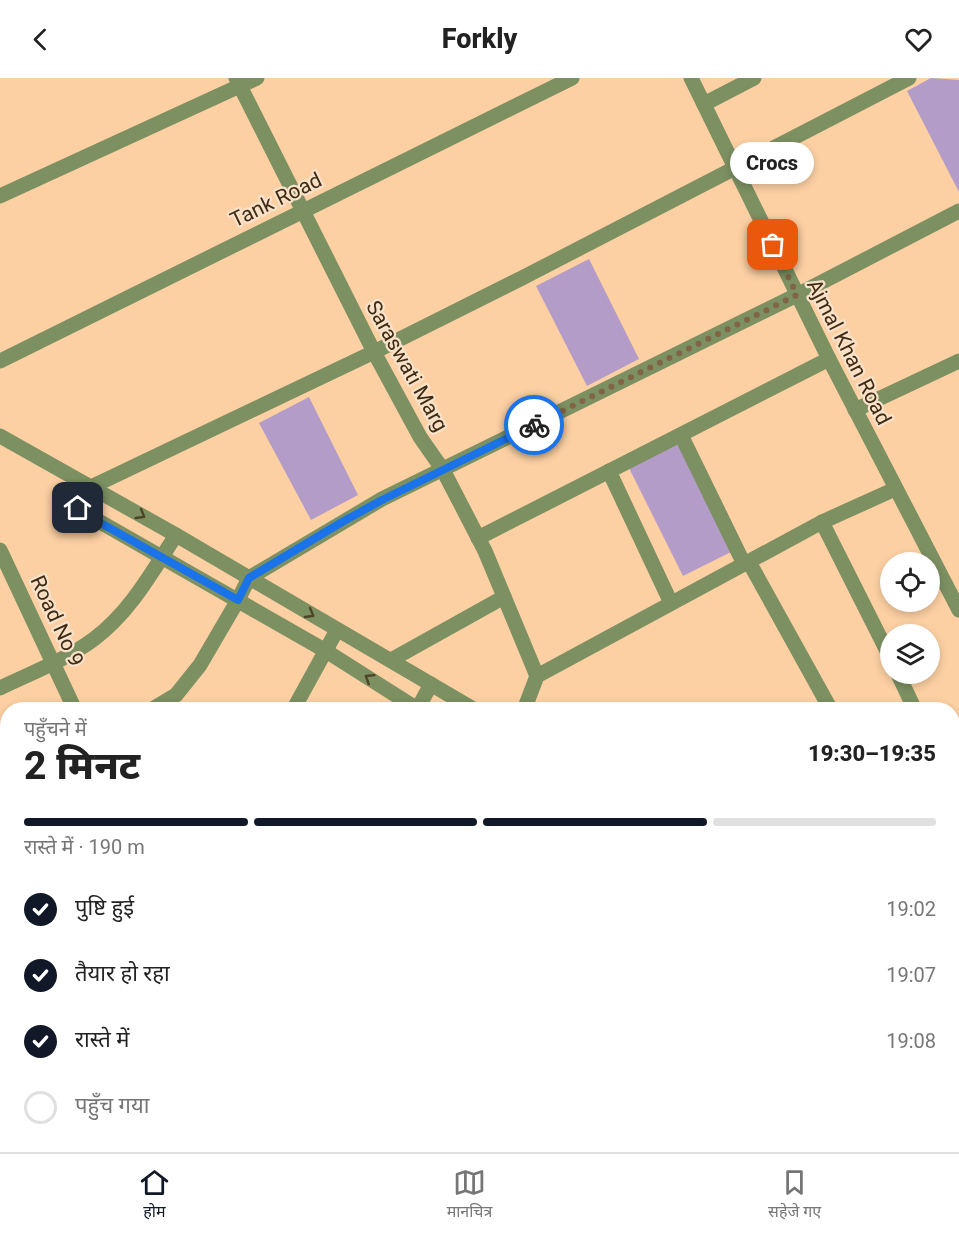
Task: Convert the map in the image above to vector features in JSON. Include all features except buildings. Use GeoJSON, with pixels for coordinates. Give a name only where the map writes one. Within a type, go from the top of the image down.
{"type":"FeatureCollection","features":[{"type":"Feature","properties":{"kind":"street"},"geometry":{"type":"LineString","coordinates":[[0,196],[238,82],[257,78]]}},
{"type":"Feature","properties":{"kind":"street","name":"Tank Road"},"geometry":{"type":"LineString","coordinates":[[0,361],[572,78]]}},
{"type":"Feature","properties":{"kind":"street","name":"Ajmal Khan Road"},"geometry":{"type":"LineString","coordinates":[[691,78],[829,359],[959,610]]}},
{"type":"Feature","properties":{"kind":"street"},"geometry":{"type":"LineString","coordinates":[[704,104],[754,78]]}},
{"type":"Feature","properties":{"kind":"street"},"geometry":{"type":"LineString","coordinates":[[407,702],[326,651],[81,512],[78,508],[80,503],[91,486],[374,352],[909,78]]}},
{"type":"Feature","properties":{"kind":"street","name":"Saraswati Marg"},"geometry":{"type":"LineString","coordinates":[[238,82],[374,352],[420,437],[443,470],[478,538],[537,676]]}},
{"type":"Feature","properties":{"kind":"street"},"geometry":{"type":"LineString","coordinates":[[164,702],[176,695],[200,665],[249,578],[342,522],[797,295],[959,211]]}},
{"type":"Feature","properties":{"kind":"street"},"geometry":{"type":"LineString","coordinates":[[478,538],[829,359]]}},
{"type":"Feature","properties":{"kind":"street"},"geometry":{"type":"LineString","coordinates":[[855,410],[959,361]]}},
{"type":"Feature","properties":{"kind":"street"},"geometry":{"type":"LineString","coordinates":[[681,435],[747,563],[826,702]]}},
{"type":"Feature","properties":{"kind":"street"},"geometry":{"type":"LineString","coordinates":[[0,436],[91,486],[461,702]]}},
{"type":"Feature","properties":{"kind":"street"},"geometry":{"type":"LineString","coordinates":[[609,471],[671,603]]}},
{"type":"Feature","properties":{"kind":"street"},"geometry":{"type":"LineString","coordinates":[[527,702],[537,676],[822,522],[896,489]]}},
{"type":"Feature","properties":{"kind":"street"},"geometry":{"type":"LineString","coordinates":[[822,522],[880,637]]}},
{"type":"Feature","properties":{"kind":"street"},"geometry":{"type":"LineString","coordinates":[[0,688],[53,663],[93,640],[117,619],[143,587],[176,535]]}},
{"type":"Feature","properties":{"kind":"street","name":"Road No 9"},"geometry":{"type":"LineString","coordinates":[[0,550],[6,575],[71,702]]}},
{"type":"Feature","properties":{"kind":"street"},"geometry":{"type":"LineString","coordinates":[[391,660],[504,597]]}},
{"type":"Feature","properties":{"kind":"street"},"geometry":{"type":"LineString","coordinates":[[297,702],[337,630]]}},
{"type":"Feature","properties":{"kind":"street"},"geometry":{"type":"LineString","coordinates":[[422,702],[431,684]]}},
{"type":"Feature","properties":{"kind":"street"},"geometry":{"type":"LineString","coordinates":[[903,684],[911,702]]}},
{"type":"Feature","properties":{"kind":"shaded area"},"geometry":{"type":"Polygon","coordinates":[[[931,78],[959,80],[959,192],[907,91],[931,78]]]}},
{"type":"Feature","properties":{"kind":"shaded area"},"geometry":{"type":"Polygon","coordinates":[[[589,259],[639,359],[587,386],[536,286],[589,259]]]}},
{"type":"Feature","properties":{"kind":"shaded area"},"geometry":{"type":"Polygon","coordinates":[[[309,397],[358,495],[311,520],[259,423],[309,397]]]}},
{"type":"Feature","properties":{"kind":"shaded area"},"geometry":{"type":"Polygon","coordinates":[[[678,442],[733,551],[683,576],[629,468],[678,442]]]}},
{"type":"Feature","properties":{"kind":"way so far"},"geometry":{"type":"LineString","coordinates":[[534,425],[797,295],[773,245]]}},
{"type":"Feature","properties":{"kind":"place","name":"Crocs"},"geometry":{"type":"Point","coordinates":[773,245]}},
{"type":"Feature","properties":{"kind":"route"},"geometry":{"type":"LineString","coordinates":[[78,508],[81,512],[238,600],[249,578],[342,522],[534,425]]}}]}
